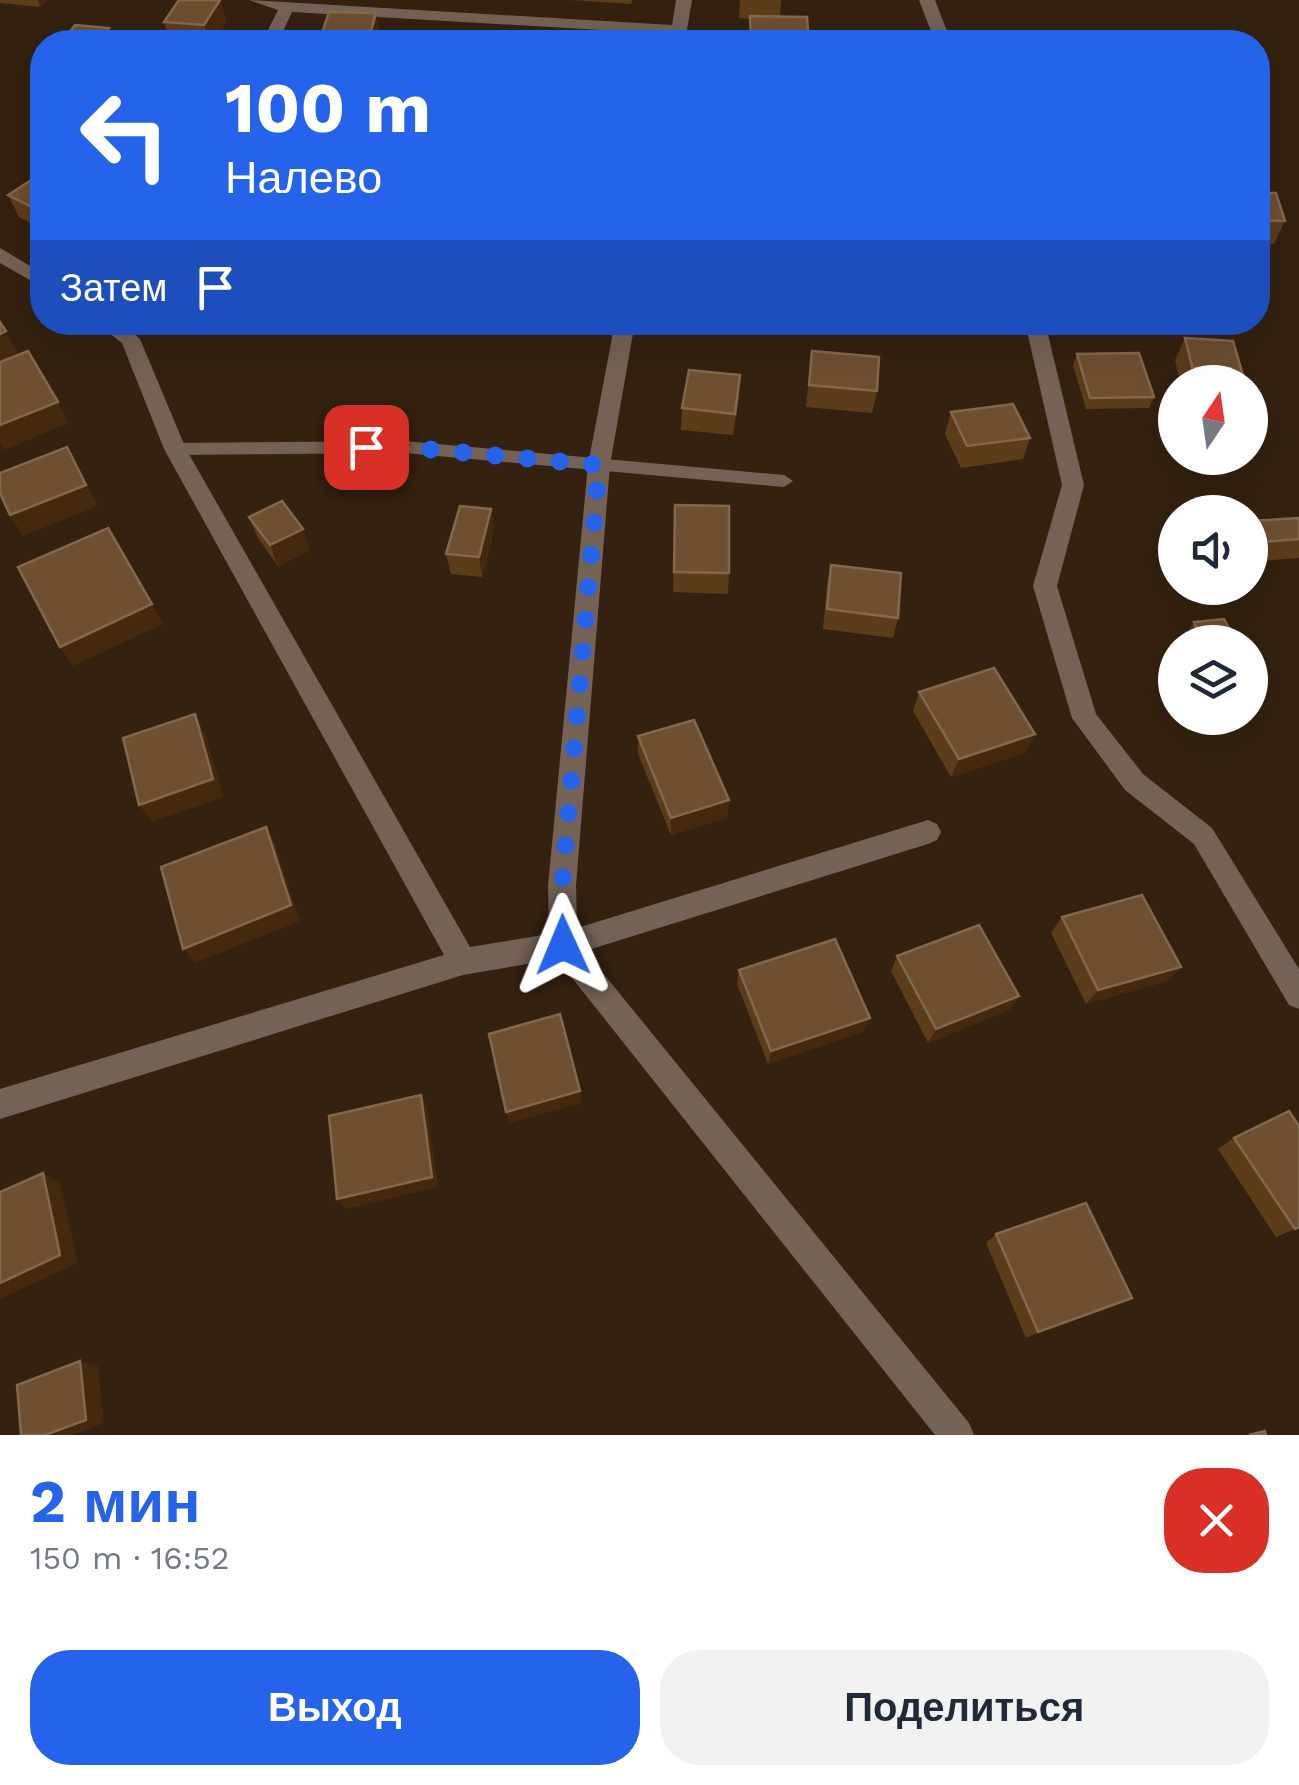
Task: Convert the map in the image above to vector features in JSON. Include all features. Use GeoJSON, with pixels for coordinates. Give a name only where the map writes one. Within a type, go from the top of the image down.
{"type":"FeatureCollection","features":[{"type":"Feature","properties":{"kind":"street"},"geometry":{"type":"LineString","coordinates":[[257,0],[607,30]]}},
{"type":"Feature","properties":{"kind":"street"},"geometry":{"type":"LineString","coordinates":[[679,30],[684,0]]}},
{"type":"Feature","properties":{"kind":"street"},"geometry":{"type":"LineString","coordinates":[[927,0],[939,30]]}},
{"type":"Feature","properties":{"kind":"street"},"geometry":{"type":"LineString","coordinates":[[276,30],[289,3]]}},
{"type":"Feature","properties":{"kind":"street"},"geometry":{"type":"LineString","coordinates":[[0,254],[30,274]]}},
{"type":"Feature","properties":{"kind":"street"},"geometry":{"type":"LineString","coordinates":[[134,335],[175,449],[462,962]]}},
{"type":"Feature","properties":{"kind":"street"},"geometry":{"type":"LineString","coordinates":[[624,335],[599,465],[562,886],[563,945],[958,1435]]}},
{"type":"Feature","properties":{"kind":"street"},"geometry":{"type":"LineString","coordinates":[[1037,335],[1073,485],[1046,586],[1084,718],[1134,782],[1203,836],[1299,995]]}},
{"type":"Feature","properties":{"kind":"street"},"geometry":{"type":"LineString","coordinates":[[0,1104],[462,962],[563,945],[928,832]]}},
{"type":"Feature","properties":{"kind":"lane"},"geometry":{"type":"LineString","coordinates":[[175,449],[404,447],[784,480]]}},
{"type":"Feature","properties":{"kind":"building"},"geometry":{"type":"Polygon","coordinates":[[[179,0],[220,0],[204,25],[164,22],[179,0]]]}},
{"type":"Feature","properties":{"kind":"building"},"geometry":{"type":"Polygon","coordinates":[[[329,12],[376,13],[371,30],[323,30],[329,12]]]}},
{"type":"Feature","properties":{"kind":"building"},"geometry":{"type":"Polygon","coordinates":[[[750,16],[807,17],[808,30],[751,30],[750,16]]]}},
{"type":"Feature","properties":{"kind":"building"},"geometry":{"type":"Polygon","coordinates":[[[75,25],[109,28],[107,30],[71,30],[75,25]]]}},
{"type":"Feature","properties":{"kind":"building"},"geometry":{"type":"Polygon","coordinates":[[[30,181],[30,206],[8,195],[30,181]]]}},
{"type":"Feature","properties":{"kind":"building"},"geometry":{"type":"Polygon","coordinates":[[[1270,193],[1276,193],[1285,221],[1270,220],[1270,193]]]}},
{"type":"Feature","properties":{"kind":"building"},"geometry":{"type":"Polygon","coordinates":[[[1185,338],[1233,341],[1240,365],[1192,365],[1185,338]]]}},
{"type":"Feature","properties":{"kind":"building"},"geometry":{"type":"Polygon","coordinates":[[[28,351],[58,402],[0,425],[0,362],[28,351]]]}},
{"type":"Feature","properties":{"kind":"building"},"geometry":{"type":"Polygon","coordinates":[[[812,351],[879,357],[877,391],[809,385],[812,351]]]}},
{"type":"Feature","properties":{"kind":"building"},"geometry":{"type":"Polygon","coordinates":[[[1139,353],[1154,397],[1090,398],[1077,354],[1139,353]]]}},
{"type":"Feature","properties":{"kind":"building"},"geometry":{"type":"Polygon","coordinates":[[[689,370],[740,375],[735,414],[682,408],[689,370]]]}},
{"type":"Feature","properties":{"kind":"building"},"geometry":{"type":"Polygon","coordinates":[[[1013,404],[1030,438],[967,446],[951,412],[1013,404]]]}},
{"type":"Feature","properties":{"kind":"building"},"geometry":{"type":"Polygon","coordinates":[[[67,447],[86,485],[10,515],[0,493],[0,473],[67,447]]]}},
{"type":"Feature","properties":{"kind":"building"},"geometry":{"type":"Polygon","coordinates":[[[282,501],[303,529],[270,545],[249,517],[282,501]]]}},
{"type":"Feature","properties":{"kind":"building"},"geometry":{"type":"Polygon","coordinates":[[[675,505],[729,506],[729,573],[674,572],[675,505]]]}},
{"type":"Feature","properties":{"kind":"building"},"geometry":{"type":"Polygon","coordinates":[[[460,506],[491,509],[479,557],[446,554],[460,506]]]}},
{"type":"Feature","properties":{"kind":"building"},"geometry":{"type":"Polygon","coordinates":[[[1299,518],[1299,539],[1268,541],[1268,520],[1299,518]]]}},
{"type":"Feature","properties":{"kind":"building"},"geometry":{"type":"Polygon","coordinates":[[[108,528],[152,604],[60,647],[18,567],[108,528]]]}},
{"type":"Feature","properties":{"kind":"building"},"geometry":{"type":"Polygon","coordinates":[[[831,565],[901,573],[898,618],[827,609],[831,565]]]}},
{"type":"Feature","properties":{"kind":"building"},"geometry":{"type":"Polygon","coordinates":[[[1224,619],[1227,625],[1195,625],[1194,622],[1224,619]]]}},
{"type":"Feature","properties":{"kind":"building"},"geometry":{"type":"Polygon","coordinates":[[[994,668],[1035,734],[959,759],[919,692],[994,668]]]}},
{"type":"Feature","properties":{"kind":"building"},"geometry":{"type":"Polygon","coordinates":[[[195,714],[213,779],[139,805],[123,738],[195,714]]]}},
{"type":"Feature","properties":{"kind":"building"},"geometry":{"type":"Polygon","coordinates":[[[694,720],[729,800],[671,818],[638,736],[694,720]]]}},
{"type":"Feature","properties":{"kind":"building"},"geometry":{"type":"Polygon","coordinates":[[[266,827],[291,905],[183,949],[161,867],[266,827]]]}},
{"type":"Feature","properties":{"kind":"building"},"geometry":{"type":"Polygon","coordinates":[[[1142,895],[1181,967],[1098,990],[1062,917],[1142,895]]]}},
{"type":"Feature","properties":{"kind":"building"},"geometry":{"type":"Polygon","coordinates":[[[979,925],[1019,996],[936,1029],[897,956],[979,925]]]}},
{"type":"Feature","properties":{"kind":"building"},"geometry":{"type":"Polygon","coordinates":[[[835,939],[870,1018],[771,1051],[739,970],[835,939]]]}},
{"type":"Feature","properties":{"kind":"building"},"geometry":{"type":"Polygon","coordinates":[[[560,1014],[580,1091],[506,1112],[489,1034],[560,1014]]]}},
{"type":"Feature","properties":{"kind":"building"},"geometry":{"type":"Polygon","coordinates":[[[421,1095],[432,1177],[337,1199],[329,1116],[421,1095]]]}},
{"type":"Feature","properties":{"kind":"building"},"geometry":{"type":"Polygon","coordinates":[[[1289,1111],[1299,1126],[1299,1227],[1295,1229],[1234,1138],[1289,1111]]]}},
{"type":"Feature","properties":{"kind":"building"},"geometry":{"type":"Polygon","coordinates":[[[43,1173],[60,1255],[0,1283],[0,1192],[43,1173]]]}},
{"type":"Feature","properties":{"kind":"building"},"geometry":{"type":"Polygon","coordinates":[[[1086,1203],[1132,1298],[1038,1332],[996,1234],[1086,1203]]]}},
{"type":"Feature","properties":{"kind":"building"},"geometry":{"type":"Polygon","coordinates":[[[80,1361],[86,1420],[45,1435],[21,1435],[17,1385],[80,1361]]]}},
{"type":"Feature","properties":{"kind":"route"},"geometry":{"type":"LineString","coordinates":[[366,447],[599,465],[562,886],[563,945]]}}]}
